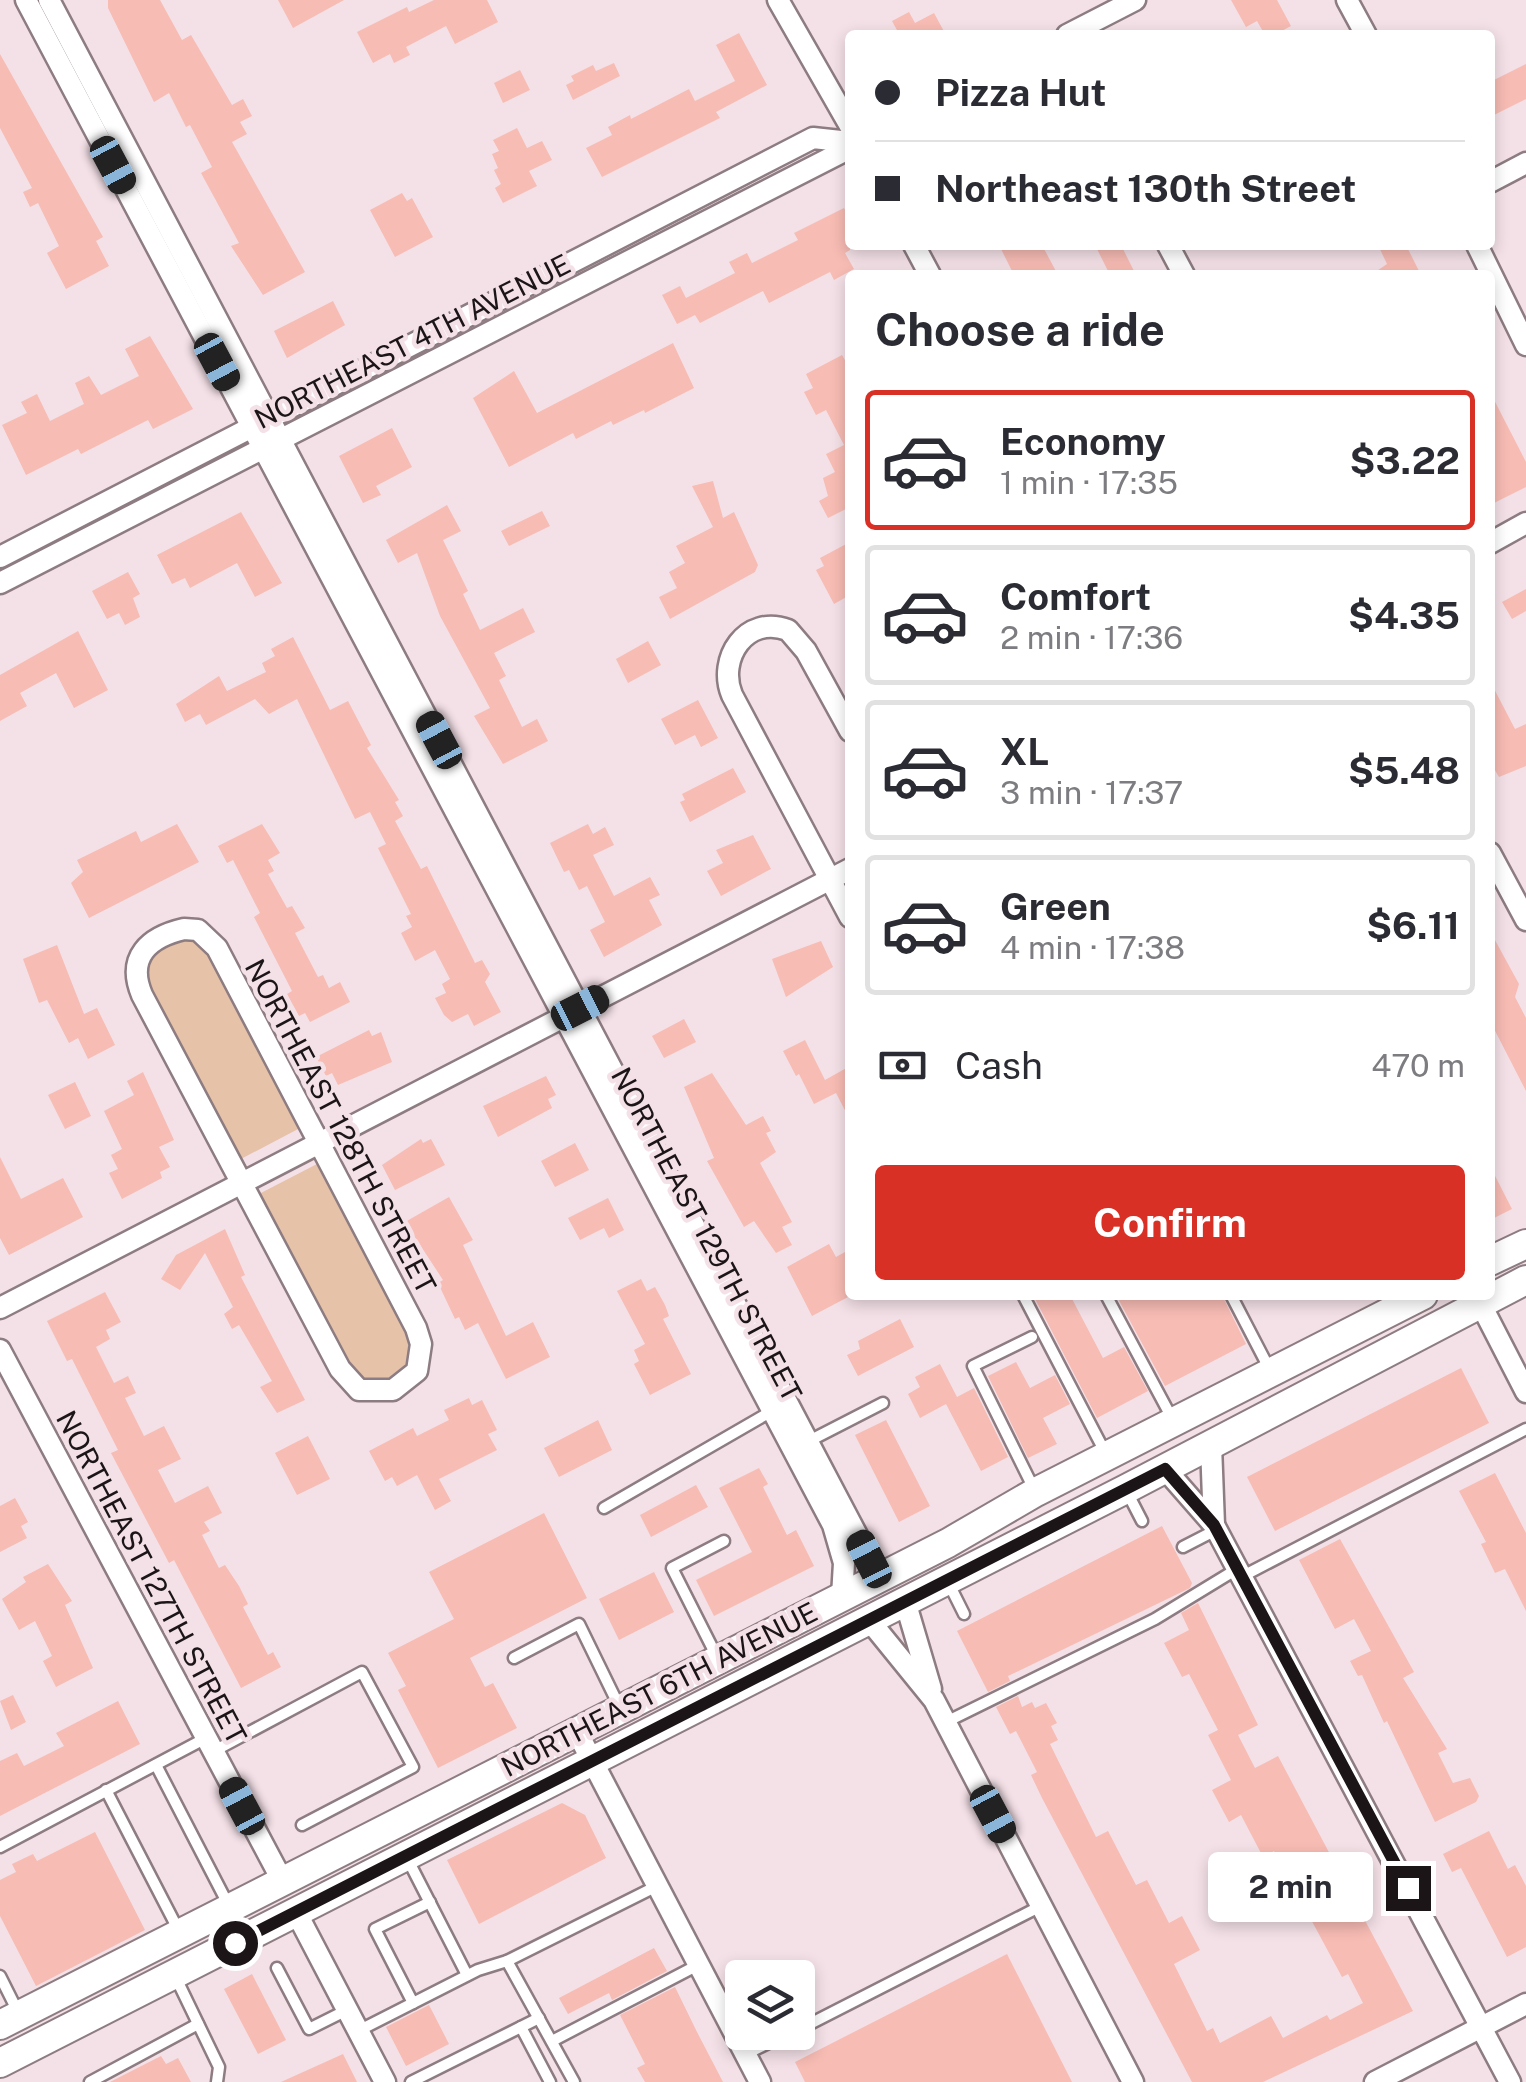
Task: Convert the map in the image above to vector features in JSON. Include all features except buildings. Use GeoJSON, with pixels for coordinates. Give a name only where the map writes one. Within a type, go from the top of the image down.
{"type":"FeatureCollection","features":[{"type":"Feature","properties":{"kind":"main road"},"geometry":{"type":"LineString","coordinates":[[1495,1260],[1526,1244]]}},
{"type":"Feature","properties":{"kind":"main road","name":"NORTHEAST 6TH AVENUE"},"geometry":{"type":"LineString","coordinates":[[1495,1292],[1526,1280]]}},
{"type":"Feature","properties":{"kind":"main road","name":"NORTHEAST 6TH AVENUE"},"geometry":{"type":"LineString","coordinates":[[10,2020],[620,1706],[948,1543],[1036,1492],[1413,1300]]}},
{"type":"Feature","properties":{"kind":"main road","name":"NORTHEAST 6TH AVENUE"},"geometry":{"type":"LineString","coordinates":[[9,2068],[174,1974],[1126,1490],[1476,1300]]}},
{"type":"Feature","properties":{"kind":"main road"},"geometry":{"type":"LineString","coordinates":[[868,1620],[891,1590],[948,1543]]}},
{"type":"Feature","properties":{"kind":"main road"},"geometry":{"type":"LineString","coordinates":[[816,1647],[863,1600],[878,1577]]}},
{"type":"Feature","properties":{"kind":"main road"},"geometry":{"type":"LineString","coordinates":[[296,1912],[308,1890],[339,1854]]}},
{"type":"Feature","properties":{"kind":"street","name":"NORTHEAST 129TH STREET"},"geometry":{"type":"LineString","coordinates":[[26,0],[261,424]]}},
{"type":"Feature","properties":{"kind":"street","name":"NORTHEAST 129TH STREET"},"geometry":{"type":"LineString","coordinates":[[49,0],[271,444],[779,1407],[840,1544],[842,1596]]}},
{"type":"Feature","properties":{"kind":"street"},"geometry":{"type":"LineString","coordinates":[[778,0],[845,117]]}},
{"type":"Feature","properties":{"kind":"street"},"geometry":{"type":"LineString","coordinates":[[1077,30],[1134,0]]}},
{"type":"Feature","properties":{"kind":"street"},"geometry":{"type":"LineString","coordinates":[[1348,0],[1363,30]]}},
{"type":"Feature","properties":{"kind":"street","name":"NORTHEAST 4TH AVENUE"},"geometry":{"type":"LineString","coordinates":[[0,557],[813,138],[845,144]]}},
{"type":"Feature","properties":{"kind":"street","name":"NORTHEAST 4TH AVENUE"},"geometry":{"type":"LineString","coordinates":[[0,583],[845,148]]}},
{"type":"Feature","properties":{"kind":"street"},"geometry":{"type":"LineString","coordinates":[[1495,179],[1526,163]]}},
{"type":"Feature","properties":{"kind":"street"},"geometry":{"type":"LineString","coordinates":[[1495,282],[1526,345]]}},
{"type":"Feature","properties":{"kind":"street"},"geometry":{"type":"LineString","coordinates":[[1495,540],[1526,523]]}},
{"type":"Feature","properties":{"kind":"street"},"geometry":{"type":"LineString","coordinates":[[845,722],[806,651],[788,630],[757,631],[732,649],[726,672],[732,694],[845,907]]}},
{"type":"Feature","properties":{"kind":"street"},"geometry":{"type":"LineString","coordinates":[[1495,862],[1526,920]]}},
{"type":"Feature","properties":{"kind":"street"},"geometry":{"type":"LineString","coordinates":[[0,1308],[845,872]]}},
{"type":"Feature","properties":{"kind":"street","name":"NORTHEAST 128TH STREET"},"geometry":{"type":"LineString","coordinates":[[184,928],[209,937],[421,1344],[417,1371],[394,1390],[370,1394],[349,1382],[242,1182],[136,980],[140,953],[150,942],[184,928]]}},
{"type":"Feature","properties":{"kind":"street"},"geometry":{"type":"LineString","coordinates":[[1479,1300],[1526,1392]]}},
{"type":"Feature","properties":{"kind":"street","name":"NORTHEAST 127TH STREET"},"geometry":{"type":"LineString","coordinates":[[0,1350],[283,1882]]}},
{"type":"Feature","properties":{"kind":"street","name":"NORTHEAST 129TH STREET"},"geometry":{"type":"LineString","coordinates":[[779,1407],[809,1441],[878,1577]]}},
{"type":"Feature","properties":{"kind":"street"},"geometry":{"type":"LineString","coordinates":[[1211,1445],[1215,1528]]}},
{"type":"Feature","properties":{"kind":"street"},"geometry":{"type":"LineString","coordinates":[[1165,1469],[1215,1528],[1510,2082]]}},
{"type":"Feature","properties":{"kind":"street"},"geometry":{"type":"LineString","coordinates":[[906,1601],[934,1700],[1133,2082]]}},
{"type":"Feature","properties":{"kind":"street"},"geometry":{"type":"LineString","coordinates":[[868,1620],[934,1700]]}},
{"type":"Feature","properties":{"kind":"street"},"geometry":{"type":"LineString","coordinates":[[576,1730],[760,2082]]}},
{"type":"Feature","properties":{"kind":"street"},"geometry":{"type":"LineString","coordinates":[[296,1912],[385,2082]]}},
{"type":"Feature","properties":{"kind":"street"},"geometry":{"type":"LineString","coordinates":[[1375,2082],[1526,2004]]}},
{"type":"Feature","properties":{"kind":"lane"},"geometry":{"type":"LineString","coordinates":[[1026,1300],[1107,1457]]}},
{"type":"Feature","properties":{"kind":"lane"},"geometry":{"type":"LineString","coordinates":[[1109,1300],[1174,1423]]}},
{"type":"Feature","properties":{"kind":"lane"},"geometry":{"type":"LineString","coordinates":[[1233,1300],[1272,1373]]}},
{"type":"Feature","properties":{"kind":"lane"},"geometry":{"type":"LineString","coordinates":[[1032,1337],[974,1366],[1036,1492]]}},
{"type":"Feature","properties":{"kind":"lane"},"geometry":{"type":"LineString","coordinates":[[809,1441],[883,1403]]}},
{"type":"Feature","properties":{"kind":"lane"},"geometry":{"type":"LineString","coordinates":[[604,1508],[779,1407]]}},
{"type":"Feature","properties":{"kind":"lane"},"geometry":{"type":"LineString","coordinates":[[946,1723],[1526,1428]]}},
{"type":"Feature","properties":{"kind":"lane"},"geometry":{"type":"LineString","coordinates":[[1126,1490],[1142,1521]]}},
{"type":"Feature","properties":{"kind":"lane"},"geometry":{"type":"LineString","coordinates":[[1183,1547],[1215,1528]]}},
{"type":"Feature","properties":{"kind":"lane"},"geometry":{"type":"LineString","coordinates":[[717,1658],[672,1568],[724,1541]]}},
{"type":"Feature","properties":{"kind":"lane"},"geometry":{"type":"LineString","coordinates":[[946,1579],[964,1614]]}},
{"type":"Feature","properties":{"kind":"lane"},"geometry":{"type":"LineString","coordinates":[[514,1658],[579,1624],[620,1706]]}},
{"type":"Feature","properties":{"kind":"lane"},"geometry":{"type":"LineString","coordinates":[[0,1847],[156,1764],[210,1744],[362,1672],[413,1768],[302,1825]]}},
{"type":"Feature","properties":{"kind":"lane"},"geometry":{"type":"LineString","coordinates":[[156,1764],[230,1908]]}},
{"type":"Feature","properties":{"kind":"lane"},"geometry":{"type":"LineString","coordinates":[[106,1790],[180,1934]]}},
{"type":"Feature","properties":{"kind":"lane"},"geometry":{"type":"LineString","coordinates":[[406,1857],[468,1975]]}},
{"type":"Feature","properties":{"kind":"lane"},"geometry":{"type":"LineString","coordinates":[[358,2031],[657,1886]]}},
{"type":"Feature","properties":{"kind":"lane"},"geometry":{"type":"LineString","coordinates":[[413,2003],[374,1930],[430,1902]]}},
{"type":"Feature","properties":{"kind":"lane"},"geometry":{"type":"LineString","coordinates":[[815,2020],[1041,1906]]}},
{"type":"Feature","properties":{"kind":"lane"},"geometry":{"type":"LineString","coordinates":[[508,1960],[574,2082]]}},
{"type":"Feature","properties":{"kind":"lane"},"geometry":{"type":"LineString","coordinates":[[552,2042],[698,1965]]}},
{"type":"Feature","properties":{"kind":"lane"},"geometry":{"type":"LineString","coordinates":[[278,1968],[309,2029],[347,2010]]}},
{"type":"Feature","properties":{"kind":"lane"},"geometry":{"type":"LineString","coordinates":[[174,1974],[218,2067],[217,2082]]}},
{"type":"Feature","properties":{"kind":"lane"},"geometry":{"type":"LineString","coordinates":[[0,1976],[10,2020]]}},
{"type":"Feature","properties":{"kind":"lane"},"geometry":{"type":"LineString","coordinates":[[411,2082],[539,2018]]}},
{"type":"Feature","properties":{"kind":"lane"},"geometry":{"type":"LineString","coordinates":[[90,2082],[198,2024]]}},
{"type":"Feature","properties":{"kind":"lane"},"geometry":{"type":"LineString","coordinates":[[521,2027],[550,2082]]}},
{"type":"Feature","properties":{"kind":"lane"},"geometry":{"type":"LineString","coordinates":[[745,2054],[754,2050]]}},
{"type":"Feature","properties":{"kind":"shaded area"},"geometry":{"type":"Polygon","coordinates":[[[186,935],[205,942],[300,1128],[239,1160],[144,985],[145,957],[186,935]]]}},
{"type":"Feature","properties":{"kind":"shaded area"},"geometry":{"type":"Polygon","coordinates":[[[317,1164],[324,1168],[413,1340],[401,1373],[386,1383],[352,1374],[261,1203],[259,1194],[317,1164]]]}},
{"type":"Feature","properties":{"kind":"route"},"geometry":{"type":"LineString","coordinates":[[235,1943],[1165,1469],[1214,1525],[1408,1888]]}}]}
